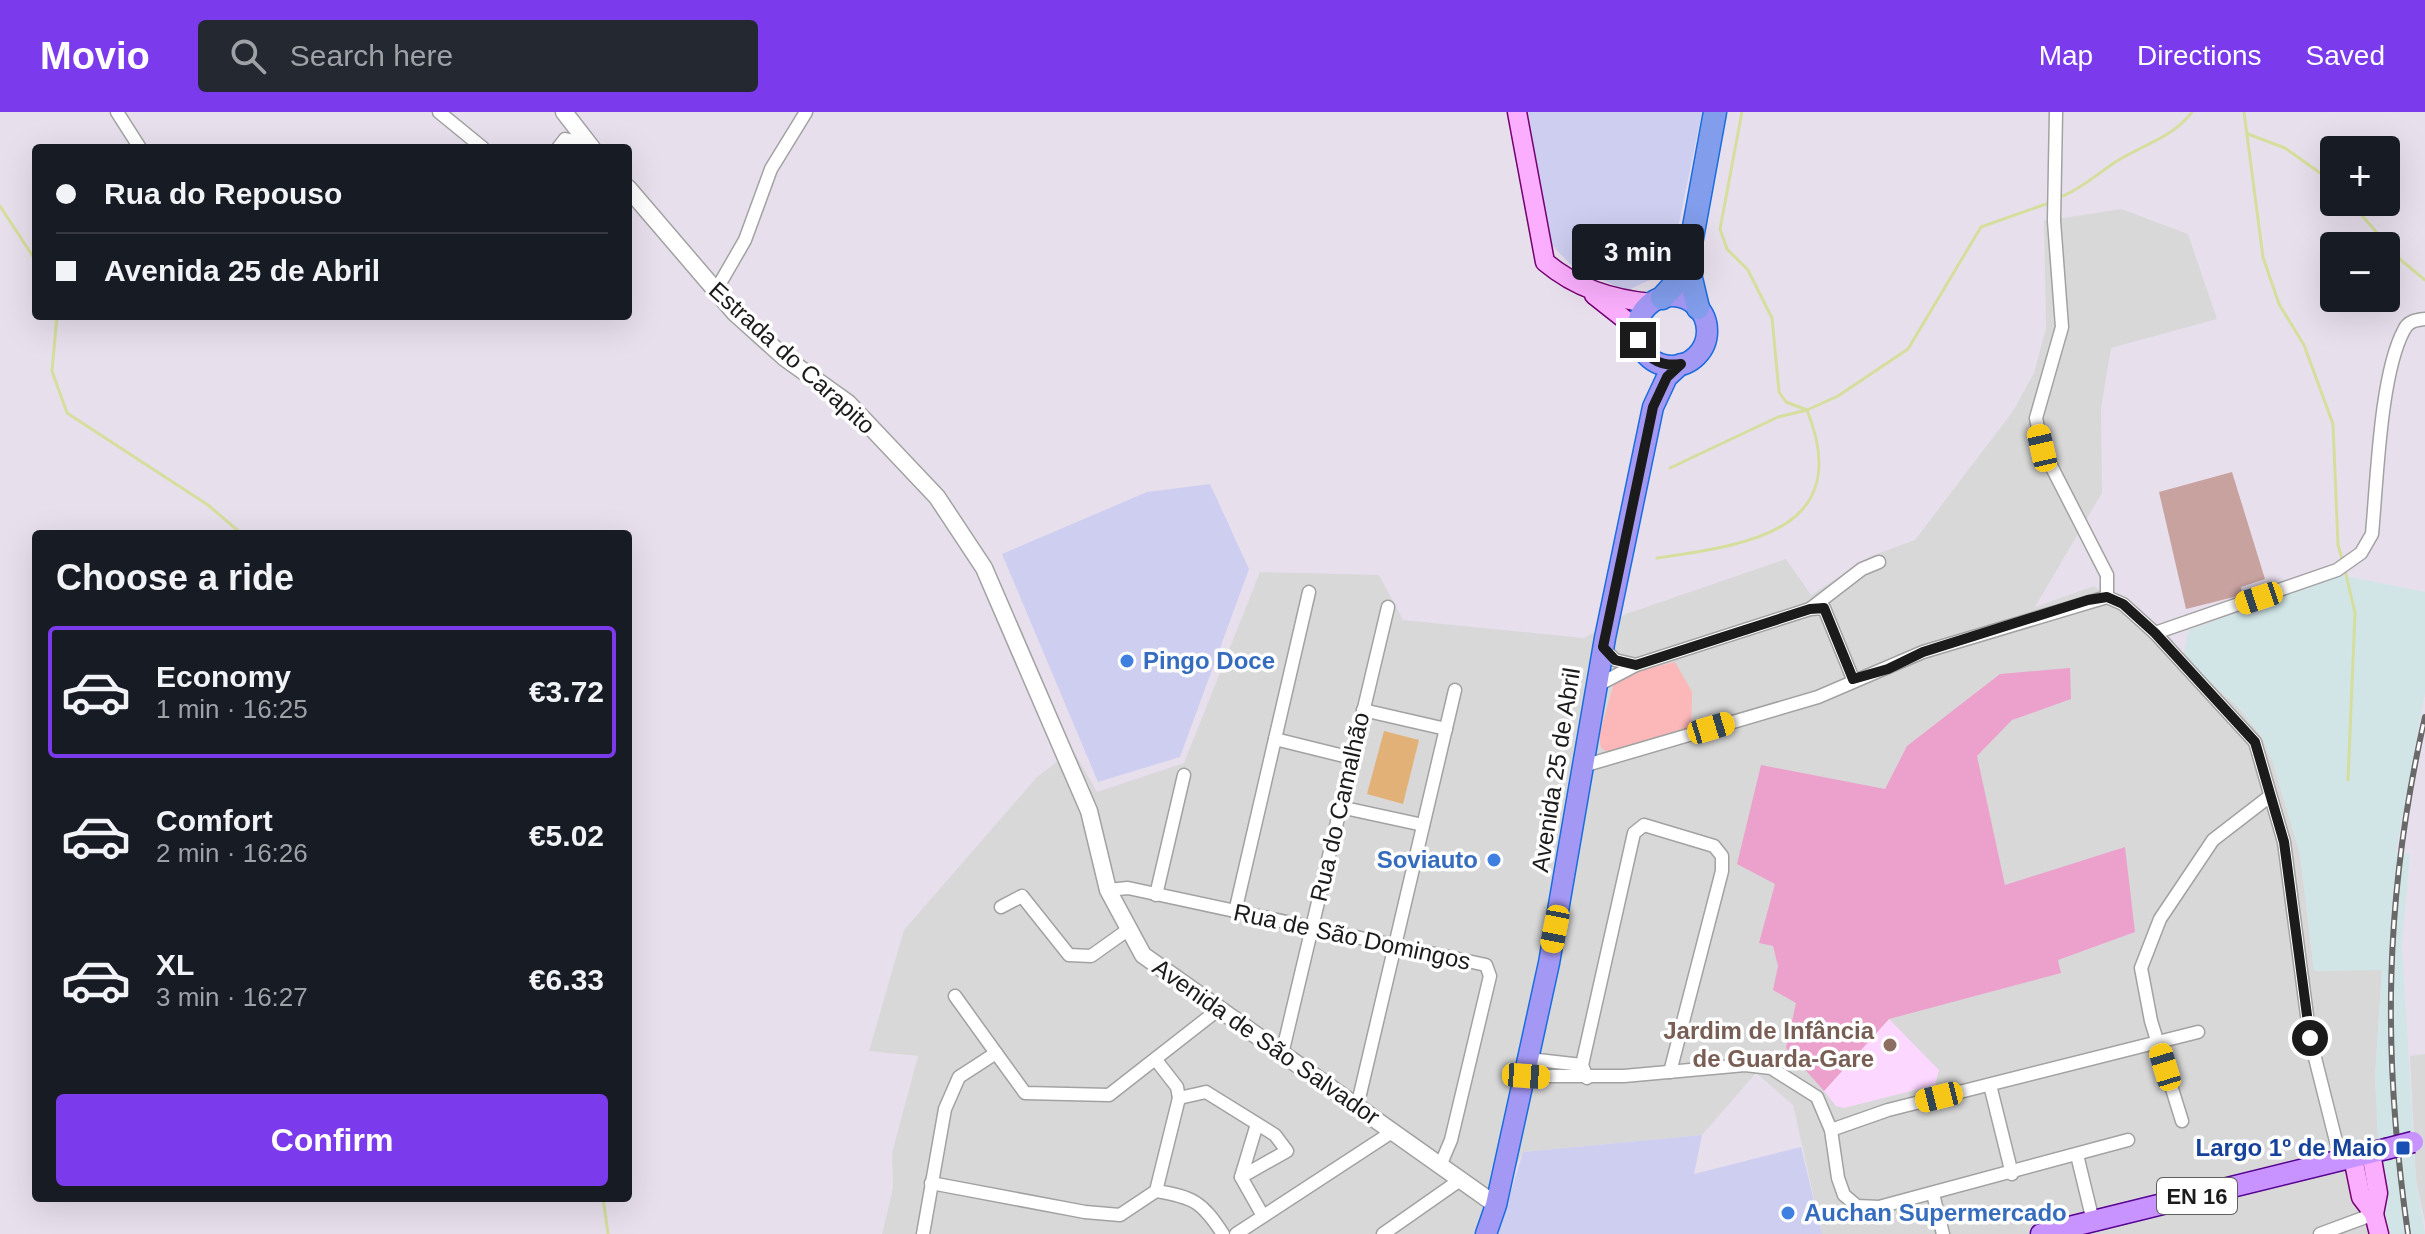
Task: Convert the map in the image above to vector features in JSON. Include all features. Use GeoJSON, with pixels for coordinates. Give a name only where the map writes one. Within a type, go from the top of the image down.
{"type":"FeatureCollection","features":[{"type":"Feature","properties":{"kind":"highway"},"geometry":{"type":"LineString","coordinates":[[1698,308],[1689,270],[1690,249],[1715,112]]}},
{"type":"Feature","properties":{"kind":"highway"},"geometry":{"type":"LineString","coordinates":[[1637,329],[1656,301],[1672,287],[1690,249]]}},
{"type":"Feature","properties":{"kind":"highway"},"geometry":{"type":"LineString","coordinates":[[1656,301],[1681,298],[1698,308]]}},
{"type":"Feature","properties":{"kind":"highway","name":"Avenida 25 de Abril"},"geometry":{"type":"LineString","coordinates":[[1486,1234],[1496,1205],[1527,1068],[1603,647],[1653,407],[1667,377],[1681,364],[1690,361],[1703,346],[1706,326],[1698,308]]}},
{"type":"Feature","properties":{"kind":"highway","name":"Avenida 25 de Abril"},"geometry":{"type":"LineString","coordinates":[[1637,329],[1652,379],[1653,407]]}},
{"type":"Feature","properties":{"kind":"highway"},"geometry":{"type":"LineString","coordinates":[[1643,351],[1660,364],[1681,364]]}},
{"type":"Feature","properties":{"kind":"main road"},"geometry":{"type":"LineString","coordinates":[[1517,112],[1545,262],[1637,329]]}},
{"type":"Feature","properties":{"kind":"main road"},"geometry":{"type":"LineString","coordinates":[[1585,289],[1656,301]]}},
{"type":"Feature","properties":{"kind":"main road","name":"EN 16"},"geometry":{"type":"LineString","coordinates":[[2041,1234],[2419,1141]]}},
{"type":"Feature","properties":{"kind":"main road"},"geometry":{"type":"LineString","coordinates":[[2362,1155],[2378,1193],[2374,1214],[2379,1234]]}},
{"type":"Feature","properties":{"kind":"street"},"geometry":{"type":"LineString","coordinates":[[117,112],[137,144]]}},
{"type":"Feature","properties":{"kind":"street"},"geometry":{"type":"LineString","coordinates":[[439,112],[478,144]]}},
{"type":"Feature","properties":{"kind":"street"},"geometry":{"type":"LineString","coordinates":[[561,143],[564,112]]}},
{"type":"Feature","properties":{"kind":"street"},"geometry":{"type":"LineString","coordinates":[[564,112],[589,144]]}},
{"type":"Feature","properties":{"kind":"street"},"geometry":{"type":"LineString","coordinates":[[715,292],[745,240],[771,169],[806,112]]}},
{"type":"Feature","properties":{"kind":"street"},"geometry":{"type":"LineString","coordinates":[[2056,112],[2054,221],[2062,327],[2036,418],[2042,448],[2107,575],[2107,597]]}},
{"type":"Feature","properties":{"kind":"street","name":"Estrada do Carapito"},"geometry":{"type":"LineString","coordinates":[[632,193],[715,292],[785,358],[848,403],[937,497],[984,568]]}},
{"type":"Feature","properties":{"kind":"street"},"geometry":{"type":"LineString","coordinates":[[2155,633],[2337,570],[2361,553],[2372,534],[2387,387],[2404,328],[2413,321],[2425,319]]}},
{"type":"Feature","properties":{"kind":"street"},"geometry":{"type":"LineString","coordinates":[[1810,609],[1862,569],[1879,562]]}},
{"type":"Feature","properties":{"kind":"street","name":"Avenida de São Salvador"},"geometry":{"type":"LineString","coordinates":[[984,568],[1089,811],[1108,890],[1143,955],[1496,1205]]}},
{"type":"Feature","properties":{"kind":"street"},"geometry":{"type":"LineString","coordinates":[[1235,912],[1309,592]]}},
{"type":"Feature","properties":{"kind":"street"},"geometry":{"type":"LineString","coordinates":[[1583,766],[1818,697],[1853,679],[1888,669],[1923,652],[2107,597],[2123,604],[2155,633],[2255,742],[2284,842],[2310,1038],[2362,1155]]}},
{"type":"Feature","properties":{"kind":"street","name":"Rua do Camalhão"},"geometry":{"type":"LineString","coordinates":[[1282,1054],[1388,607]]}},
{"type":"Feature","properties":{"kind":"street"},"geometry":{"type":"LineString","coordinates":[[1596,686],[1636,665],[1810,609],[1824,608],[1853,679]]}},
{"type":"Feature","properties":{"kind":"street"},"geometry":{"type":"LineString","coordinates":[[1603,647],[1615,660],[1636,665]]}},
{"type":"Feature","properties":{"kind":"street"},"geometry":{"type":"LineString","coordinates":[[1357,1107],[1455,690]]}},
{"type":"Feature","properties":{"kind":"street"},"geometry":{"type":"LineString","coordinates":[[1363,710],[1446,729]]}},
{"type":"Feature","properties":{"kind":"street"},"geometry":{"type":"LineString","coordinates":[[1275,739],[1352,758]]}},
{"type":"Feature","properties":{"kind":"street"},"geometry":{"type":"LineString","coordinates":[[1156,895],[1184,775]]}},
{"type":"Feature","properties":{"kind":"street"},"geometry":{"type":"LineString","coordinates":[[2182,1121],[2157,1041],[2141,968],[2160,919],[2213,840],[2270,796]]}},
{"type":"Feature","properties":{"kind":"street"},"geometry":{"type":"LineString","coordinates":[[1340,807],[1423,825]]}},
{"type":"Feature","properties":{"kind":"street"},"geometry":{"type":"LineString","coordinates":[[1584,1072],[1634,833],[1644,825],[1714,846],[1722,856],[1722,871],[1670,1072]]}},
{"type":"Feature","properties":{"kind":"street","name":"Rua de São Domingos"},"geometry":{"type":"LineString","coordinates":[[1108,890],[1128,888],[1395,948],[1486,965],[1490,976],[1451,1140],[1440,1166]]}},
{"type":"Feature","properties":{"kind":"street"},"geometry":{"type":"LineString","coordinates":[[1001,907],[1022,896],[1069,955],[1091,956],[1129,929]]}},
{"type":"Feature","properties":{"kind":"street"},"geometry":{"type":"LineString","coordinates":[[955,996],[1025,1093],[1042,1096],[1109,1095],[1219,1009]]}},
{"type":"Feature","properties":{"kind":"street"},"geometry":{"type":"LineString","coordinates":[[1831,1130],[1888,1110],[2198,1032]]}},
{"type":"Feature","properties":{"kind":"street"},"geometry":{"type":"LineString","coordinates":[[925,1232],[945,1109],[959,1077],[996,1053]]}},
{"type":"Feature","properties":{"kind":"street"},"geometry":{"type":"LineString","coordinates":[[931,1183],[1085,1212],[1120,1215],[1156,1191],[1179,1098],[1177,1087],[1156,1060]]}},
{"type":"Feature","properties":{"kind":"street"},"geometry":{"type":"LineString","coordinates":[[1527,1068],[1584,1072],[1670,1072],[1745,1065],[1771,1068],[1817,1097],[1831,1130],[1838,1178],[1844,1195],[1857,1206],[1879,1207],[1933,1194],[2128,1140]]}},
{"type":"Feature","properties":{"kind":"street"},"geometry":{"type":"LineString","coordinates":[[1990,1085],[2012,1174]]}},
{"type":"Feature","properties":{"kind":"street"},"geometry":{"type":"LineString","coordinates":[[1179,1098],[1206,1092],[1275,1135],[1287,1151],[1241,1177]]}},
{"type":"Feature","properties":{"kind":"street"},"geometry":{"type":"LineString","coordinates":[[1257,1124],[1241,1177],[1263,1216]]}},
{"type":"Feature","properties":{"kind":"street"},"geometry":{"type":"LineString","coordinates":[[1236,1234],[1392,1132]]}},
{"type":"Feature","properties":{"kind":"street"},"geometry":{"type":"LineString","coordinates":[[2077,1155],[2093,1221]]}},
{"type":"Feature","properties":{"kind":"street"},"geometry":{"type":"LineString","coordinates":[[1383,1234],[1460,1180]]}},
{"type":"Feature","properties":{"kind":"street"},"geometry":{"type":"LineString","coordinates":[[1156,1191],[1181,1195],[1205,1205],[1223,1234]]}},
{"type":"Feature","properties":{"kind":"street"},"geometry":{"type":"LineString","coordinates":[[1933,1194],[1943,1234]]}},
{"type":"Feature","properties":{"kind":"street"},"geometry":{"type":"LineString","coordinates":[[2320,1234],[2374,1214]]}},
{"type":"Feature","properties":{"kind":"street"},"geometry":{"type":"LineString","coordinates":[[1398,1234],[1405,1219]]}},
{"type":"Feature","properties":{"kind":"shaded area"},"geometry":{"type":"Polygon","coordinates":[[[1521,112],[1702,112],[1670,267],[1663,274],[1626,291],[1570,264],[1549,242],[1521,112]]]}},
{"type":"Feature","properties":{"kind":"shaded area"},"geometry":{"type":"Polygon","coordinates":[[[2121,209],[2188,234],[2217,319],[2111,348],[2101,408],[2102,493],[2035,607],[2094,586],[2183,657],[2239,708],[2262,737],[2273,763],[2300,854],[2314,971],[2382,969],[2375,1077],[2386,1234],[1822,1234],[1793,1105],[1756,1073],[1702,1135],[1523,1152],[1482,1234],[882,1234],[893,1188],[892,1153],[918,1056],[869,1051],[904,930],[1037,777],[1073,750],[1097,792],[1184,763],[1260,572],[1379,575],[1403,620],[1584,638],[1626,614],[1786,559],[1811,595],[1871,556],[1915,540],[2013,411],[2034,373],[2046,328],[2044,221],[2121,209]]]}},
{"type":"Feature","properties":{"kind":"shaded area"},"geometry":{"type":"Polygon","coordinates":[[[2232,472],[2265,579],[2241,587],[2242,595],[2186,609],[2159,492],[2232,472]]]}},
{"type":"Feature","properties":{"kind":"shaded area"},"geometry":{"type":"Polygon","coordinates":[[[1210,484],[1249,569],[1180,757],[1098,782],[1002,554],[1147,492],[1210,484]]]}},
{"type":"Feature","properties":{"kind":"shaded area"},"geometry":{"type":"Polygon","coordinates":[[[2341,575],[2425,592],[2425,693],[2396,852],[2410,854],[2402,945],[2416,1181],[2425,1234],[2386,1234],[2381,1210],[2375,1077],[2382,970],[2314,971],[2300,854],[2273,763],[2262,737],[2239,708],[2183,657],[2189,630],[2341,575]]]}},
{"type":"Feature","properties":{"kind":"shaded area"},"geometry":{"type":"Polygon","coordinates":[[[1675,662],[1692,692],[1691,734],[1616,757],[1601,748],[1599,736],[1616,676],[1675,662]]]}},
{"type":"Feature","properties":{"kind":"shaded area"},"geometry":{"type":"Polygon","coordinates":[[[2070,668],[2071,699],[2012,720],[1977,756],[2005,885],[2125,847],[2135,932],[2058,960],[2061,973],[1889,1019],[1824,1091],[1786,1048],[1796,1003],[1773,990],[1778,966],[1773,946],[1759,943],[1775,884],[1737,864],[1761,765],[1885,789],[1907,746],[2000,674],[2070,668]]]}},
{"type":"Feature","properties":{"kind":"shaded area"},"geometry":{"type":"Polygon","coordinates":[[[1384,731],[1419,740],[1403,804],[1367,794],[1384,731]]]}},
{"type":"Feature","properties":{"kind":"shaded area","name":"Jardim de Infância de Guarda-Gare"},"geometry":{"type":"Polygon","coordinates":[[[1889,1019],[1939,1070],[1935,1085],[1844,1108],[1836,1106],[1824,1091],[1889,1019]]]}},
{"type":"Feature","properties":{"kind":"shaded area"},"geometry":{"type":"Polygon","coordinates":[[[2425,1054],[2425,1222],[2416,1181],[2410,1056],[2425,1054]]]}},
{"type":"Feature","properties":{"kind":"shaded area"},"geometry":{"type":"Polygon","coordinates":[[[1702,1135],[1694,1174],[1801,1147],[1822,1234],[1498,1234],[1523,1152],[1702,1135]]]}},
{"type":"Feature","properties":{"kind":"waterway"},"geometry":{"type":"LineString","coordinates":[[1657,558],[1725,547],[1784,525],[1805,507],[1817,483],[1818,451],[1807,410],[1786,402],[1779,392],[1772,318],[1748,270],[1727,249],[1720,229],[1742,112]]}},
{"type":"Feature","properties":{"kind":"waterway"},"geometry":{"type":"LineString","coordinates":[[2063,196],[2117,161],[2167,134],[2192,112]]}},
{"type":"Feature","properties":{"kind":"waterway"},"geometry":{"type":"LineString","coordinates":[[2244,112],[2263,257],[2279,304],[2304,345],[2333,424],[2338,545],[2343,562]]}},
{"type":"Feature","properties":{"kind":"waterway"},"geometry":{"type":"LineString","coordinates":[[2248,134],[2285,148],[2320,173]]}},
{"type":"Feature","properties":{"kind":"waterway"},"geometry":{"type":"LineString","coordinates":[[1670,468],[1778,417],[1807,410],[1838,396],[1908,349],[1981,227],[2046,204]]}},
{"type":"Feature","properties":{"kind":"waterway"},"geometry":{"type":"LineString","coordinates":[[0,206],[32,255]]}},
{"type":"Feature","properties":{"kind":"waterway"},"geometry":{"type":"LineString","coordinates":[[2362,216],[2402,261],[2425,280]]}},
{"type":"Feature","properties":{"kind":"waterway"},"geometry":{"type":"LineString","coordinates":[[57,320],[52,371],[67,413],[208,505],[237,530]]}},
{"type":"Feature","properties":{"kind":"waterway"},"geometry":{"type":"LineString","coordinates":[[2345,570],[2355,613],[2348,780]]}},
{"type":"Feature","properties":{"kind":"waterway"},"geometry":{"type":"LineString","coordinates":[[604,1202],[608,1234]]}},
{"type":"Feature","properties":{"kind":"railway"},"geometry":{"type":"LineString","coordinates":[[2408,1234],[2394,1102],[2391,975],[2401,848],[2425,717]]}},
{"type":"Feature","properties":{"kind":"place","name":"Pingo Doce"},"geometry":{"type":"Point","coordinates":[1127,661]}},
{"type":"Feature","properties":{"kind":"place","name":"Soviauto"},"geometry":{"type":"Point","coordinates":[1494,860]}},
{"type":"Feature","properties":{"kind":"place","name":"Jardim de Infância de Guarda-Gare"},"geometry":{"type":"Point","coordinates":[1890,1045]}},
{"type":"Feature","properties":{"kind":"place","name":"Largo 1º de Maio"},"geometry":{"type":"Point","coordinates":[2403,1148]}},
{"type":"Feature","properties":{"kind":"place","name":"Auchan Supermercado"},"geometry":{"type":"Point","coordinates":[1788,1213]}},
{"type":"Feature","properties":{"kind":"route"},"geometry":{"type":"LineString","coordinates":[[1638,340],[1643,351],[1660,364],[1681,364],[1667,377],[1653,407],[1603,647],[1615,660],[1636,665],[1810,609],[1824,608],[1853,679],[1888,669],[1923,652],[1976,638],[2088,600],[2107,597],[2123,604],[2155,633],[2255,742],[2284,842],[2310,1038]]}}]}
